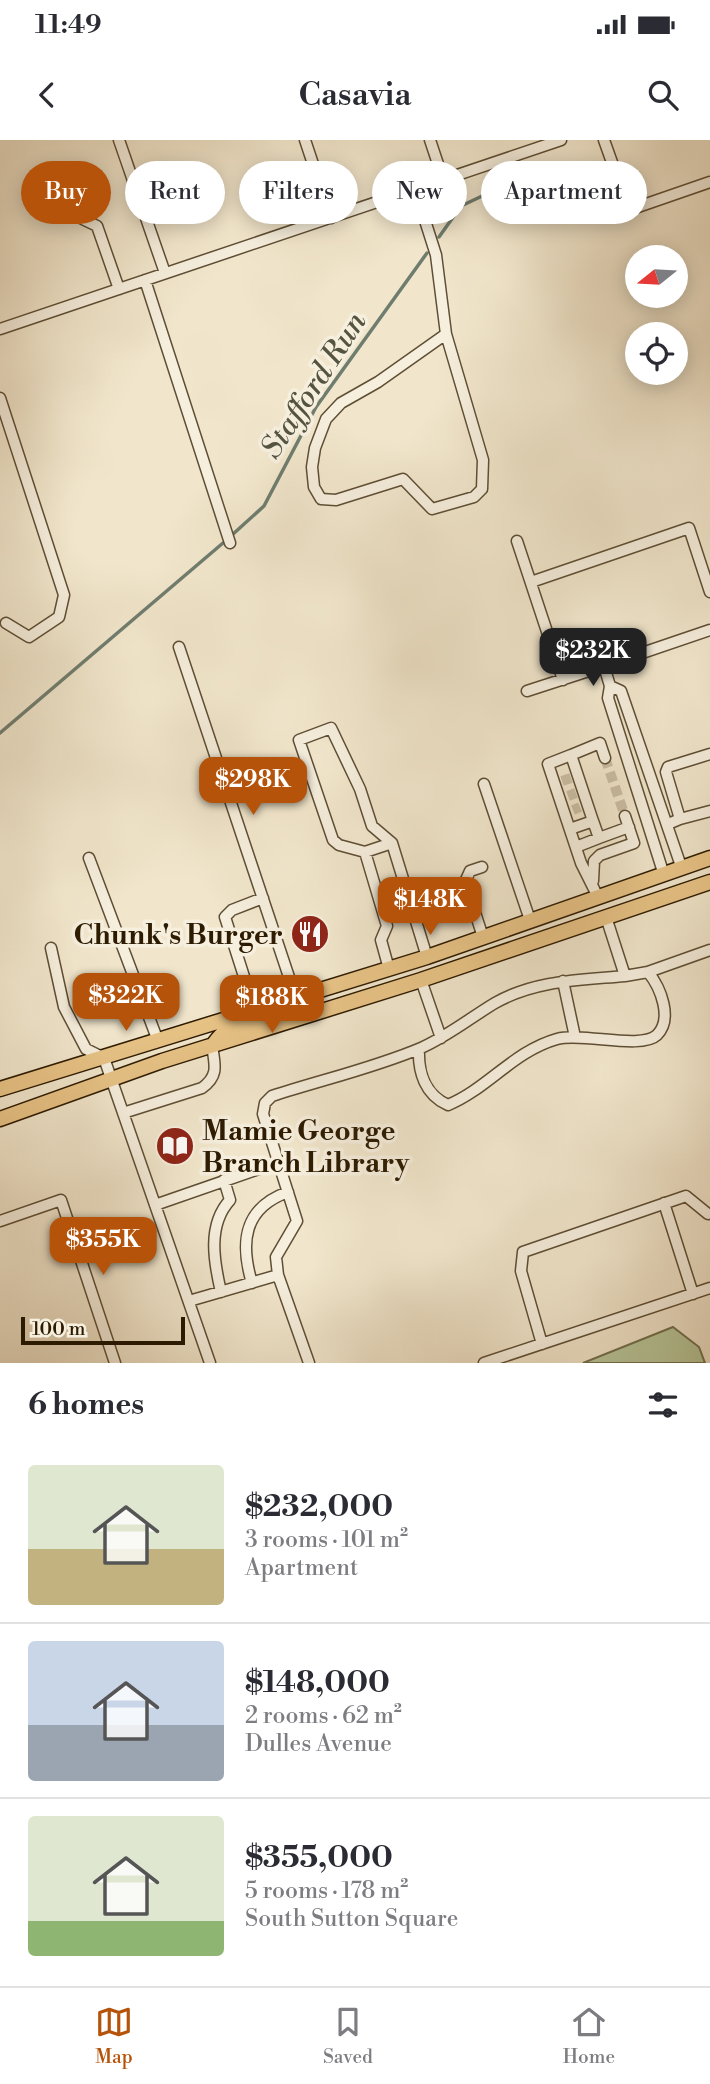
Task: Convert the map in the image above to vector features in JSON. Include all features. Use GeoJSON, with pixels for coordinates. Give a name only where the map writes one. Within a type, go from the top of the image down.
{"type":"FeatureCollection","features":[{"type":"Feature","properties":{"kind":"main road"},"geometry":{"type":"LineString","coordinates":[[1,1084],[104,1058],[427,957],[710,858]]}},
{"type":"Feature","properties":{"kind":"main road"},"geometry":{"type":"LineString","coordinates":[[0,1119],[111,1078],[421,980],[710,882]]}},
{"type":"Feature","properties":{"kind":"main road"},"geometry":{"type":"LineString","coordinates":[[212,1046],[226,1031],[283,1013],[293,1006],[296,998]]}},
{"type":"Feature","properties":{"kind":"street"},"geometry":{"type":"LineString","coordinates":[[119,140],[165,273]]}},
{"type":"Feature","properties":{"kind":"street"},"geometry":{"type":"LineString","coordinates":[[305,140],[312,161]]}},
{"type":"Feature","properties":{"kind":"street"},"geometry":{"type":"LineString","coordinates":[[430,140],[437,161]]}},
{"type":"Feature","properties":{"kind":"street"},"geometry":{"type":"LineString","coordinates":[[467,171],[561,140]]}},
{"type":"Feature","properties":{"kind":"street"},"geometry":{"type":"LineString","coordinates":[[604,140],[629,210],[710,182]]}},
{"type":"Feature","properties":{"kind":"street"},"geometry":{"type":"LineString","coordinates":[[93,224],[97,226],[119,289]]}},
{"type":"Feature","properties":{"kind":"street"},"geometry":{"type":"LineString","coordinates":[[0,329],[313,224]]}},
{"type":"Feature","properties":{"kind":"street"},"geometry":{"type":"LineString","coordinates":[[426,224],[436,255],[446,334],[483,460],[483,481],[479,494],[432,509],[423,502],[409,482],[396,479],[336,500],[321,499],[314,487],[312,467],[315,447],[326,419],[341,402],[379,382],[446,334]]}},
{"type":"Feature","properties":{"kind":"street"},"geometry":{"type":"LineString","coordinates":[[145,280],[230,543]]}},
{"type":"Feature","properties":{"kind":"street"},"geometry":{"type":"LineString","coordinates":[[0,398],[64,595],[59,617],[29,637],[6,623]]}},
{"type":"Feature","properties":{"kind":"street"},"geometry":{"type":"LineString","coordinates":[[531,582],[689,528],[710,592]]}},
{"type":"Feature","properties":{"kind":"street"},"geometry":{"type":"LineString","coordinates":[[517,541],[563,680]]}},
{"type":"Feature","properties":{"kind":"street"},"geometry":{"type":"LineString","coordinates":[[527,691],[710,630]]}},
{"type":"Feature","properties":{"kind":"street"},"geometry":{"type":"LineString","coordinates":[[179,647],[296,998]]}},
{"type":"Feature","properties":{"kind":"street"},"geometry":{"type":"LineString","coordinates":[[604,666],[610,686],[608,698],[664,875]]}},
{"type":"Feature","properties":{"kind":"street"},"geometry":{"type":"LineString","coordinates":[[610,686],[621,691],[682,869]]}},
{"type":"Feature","properties":{"kind":"street"},"geometry":{"type":"LineString","coordinates":[[392,843],[365,852],[339,845],[333,840],[299,740],[331,729],[360,789],[372,826],[392,843],[427,957]]}},
{"type":"Feature","properties":{"kind":"street"},"geometry":{"type":"LineString","coordinates":[[593,881],[586,874],[570,829],[576,809],[566,779],[548,764],[600,743],[605,758]]}},
{"type":"Feature","properties":{"kind":"street"},"geometry":{"type":"LineString","coordinates":[[680,819],[666,772],[668,767],[710,754]]}},
{"type":"Feature","properties":{"kind":"street"},"geometry":{"type":"LineString","coordinates":[[571,755],[566,779],[576,809],[593,821],[599,838]]}},
{"type":"Feature","properties":{"kind":"street"},"geometry":{"type":"LineString","coordinates":[[484,784],[530,920]]}},
{"type":"Feature","properties":{"kind":"street"},"geometry":{"type":"LineString","coordinates":[[668,824],[710,811]]}},
{"type":"Feature","properties":{"kind":"street"},"geometry":{"type":"LineString","coordinates":[[598,897],[593,881],[594,861],[600,855],[634,843],[625,816]]}},
{"type":"Feature","properties":{"kind":"street"},"geometry":{"type":"LineString","coordinates":[[570,829],[593,821]]}},
{"type":"Feature","properties":{"kind":"street"},"geometry":{"type":"LineString","coordinates":[[576,847],[629,827]]}},
{"type":"Feature","properties":{"kind":"street"},"geometry":{"type":"LineString","coordinates":[[365,852],[387,926],[381,940],[389,969]]}},
{"type":"Feature","properties":{"kind":"street"},"geometry":{"type":"LineString","coordinates":[[89,858],[158,1041]]}},
{"type":"Feature","properties":{"kind":"street"},"geometry":{"type":"LineString","coordinates":[[482,867],[470,871],[465,882],[483,937]]}},
{"type":"Feature","properties":{"kind":"street"},"geometry":{"type":"LineString","coordinates":[[255,1011],[225,917],[233,910],[263,898]]}},
{"type":"Feature","properties":{"kind":"street"},"geometry":{"type":"LineString","coordinates":[[606,917],[625,976]]}},
{"type":"Feature","properties":{"kind":"street"},"geometry":{"type":"LineString","coordinates":[[51,948],[71,1025],[82,1037],[86,1049],[104,1058],[209,1363]]}},
{"type":"Feature","properties":{"kind":"street"},"geometry":{"type":"LineString","coordinates":[[309,1363],[278,1275],[276,1257],[297,1221],[262,1114],[265,1102],[272,1096],[419,1049],[441,1038],[495,1002],[542,984],[648,972],[710,950]]}},
{"type":"Feature","properties":{"kind":"street"},"geometry":{"type":"LineString","coordinates":[[419,1049],[420,1073],[438,1101],[448,1105],[462,1099],[523,1053],[558,1039],[575,1037],[641,1042],[655,1038],[664,1025],[664,1008],[660,992],[648,972]]}},
{"type":"Feature","properties":{"kind":"street"},"geometry":{"type":"LineString","coordinates":[[421,980],[441,1038]]}},
{"type":"Feature","properties":{"kind":"street"},"geometry":{"type":"LineString","coordinates":[[563,981],[575,1037]]}},
{"type":"Feature","properties":{"kind":"street"},"geometry":{"type":"LineString","coordinates":[[123,1113],[202,1088],[213,1080],[216,1072],[212,1046]]}},
{"type":"Feature","properties":{"kind":"street"},"geometry":{"type":"LineString","coordinates":[[155,1205],[279,1163]]}},
{"type":"Feature","properties":{"kind":"street"},"geometry":{"type":"LineString","coordinates":[[221,1292],[214,1263],[220,1211],[230,1200],[224,1180]]}},
{"type":"Feature","properties":{"kind":"street"},"geometry":{"type":"LineString","coordinates":[[252,1283],[244,1256],[246,1234],[253,1217],[278,1195],[288,1192]]}},
{"type":"Feature","properties":{"kind":"street"},"geometry":{"type":"LineString","coordinates":[[542,1344],[521,1271],[523,1251],[686,1196],[708,1214]]}},
{"type":"Feature","properties":{"kind":"street"},"geometry":{"type":"LineString","coordinates":[[0,1221],[61,1200],[114,1363]]}},
{"type":"Feature","properties":{"kind":"street"},"geometry":{"type":"LineString","coordinates":[[664,1203],[693,1293]]}},
{"type":"Feature","properties":{"kind":"street"},"geometry":{"type":"LineString","coordinates":[[189,1301],[278,1275]]}},
{"type":"Feature","properties":{"kind":"street"},"geometry":{"type":"LineString","coordinates":[[484,1363],[710,1288]]}},
{"type":"Feature","properties":{"kind":"green space"},"geometry":{"type":"Polygon","coordinates":[[[673,1327],[699,1347],[705,1363],[583,1363],[673,1327]]]}},
{"type":"Feature","properties":{"kind":"waterway","name":"Stafford Run"},"geometry":{"type":"LineString","coordinates":[[439,237],[461,206],[481,197]]}},
{"type":"Feature","properties":{"kind":"waterway","name":"Stafford Run"},"geometry":{"type":"LineString","coordinates":[[232,535],[264,506],[316,407],[427,253]]}},
{"type":"Feature","properties":{"kind":"waterway","name":"Stafford Run"},"geometry":{"type":"LineString","coordinates":[[0,733],[223,543]]}},
{"type":"Feature","properties":{"kind":"tunnel"},"geometry":{"type":"LineString","coordinates":[[605,758],[625,816]]}},
{"type":"Feature","properties":{"kind":"tunnel"},"geometry":{"type":"LineString","coordinates":[[562,781],[571,778]]}},
{"type":"Feature","properties":{"kind":"tunnel"},"geometry":{"type":"LineString","coordinates":[[568,796],[576,793]]}},
{"type":"Feature","properties":{"kind":"tunnel"},"geometry":{"type":"LineString","coordinates":[[573,810],[580,807]]}},
{"type":"Feature","properties":{"kind":"place","name":"Chunk's Burger"},"geometry":{"type":"Point","coordinates":[310,934]}},
{"type":"Feature","properties":{"kind":"place","name":"Mamie George Branch Library"},"geometry":{"type":"Point","coordinates":[175,1146]}}]}
